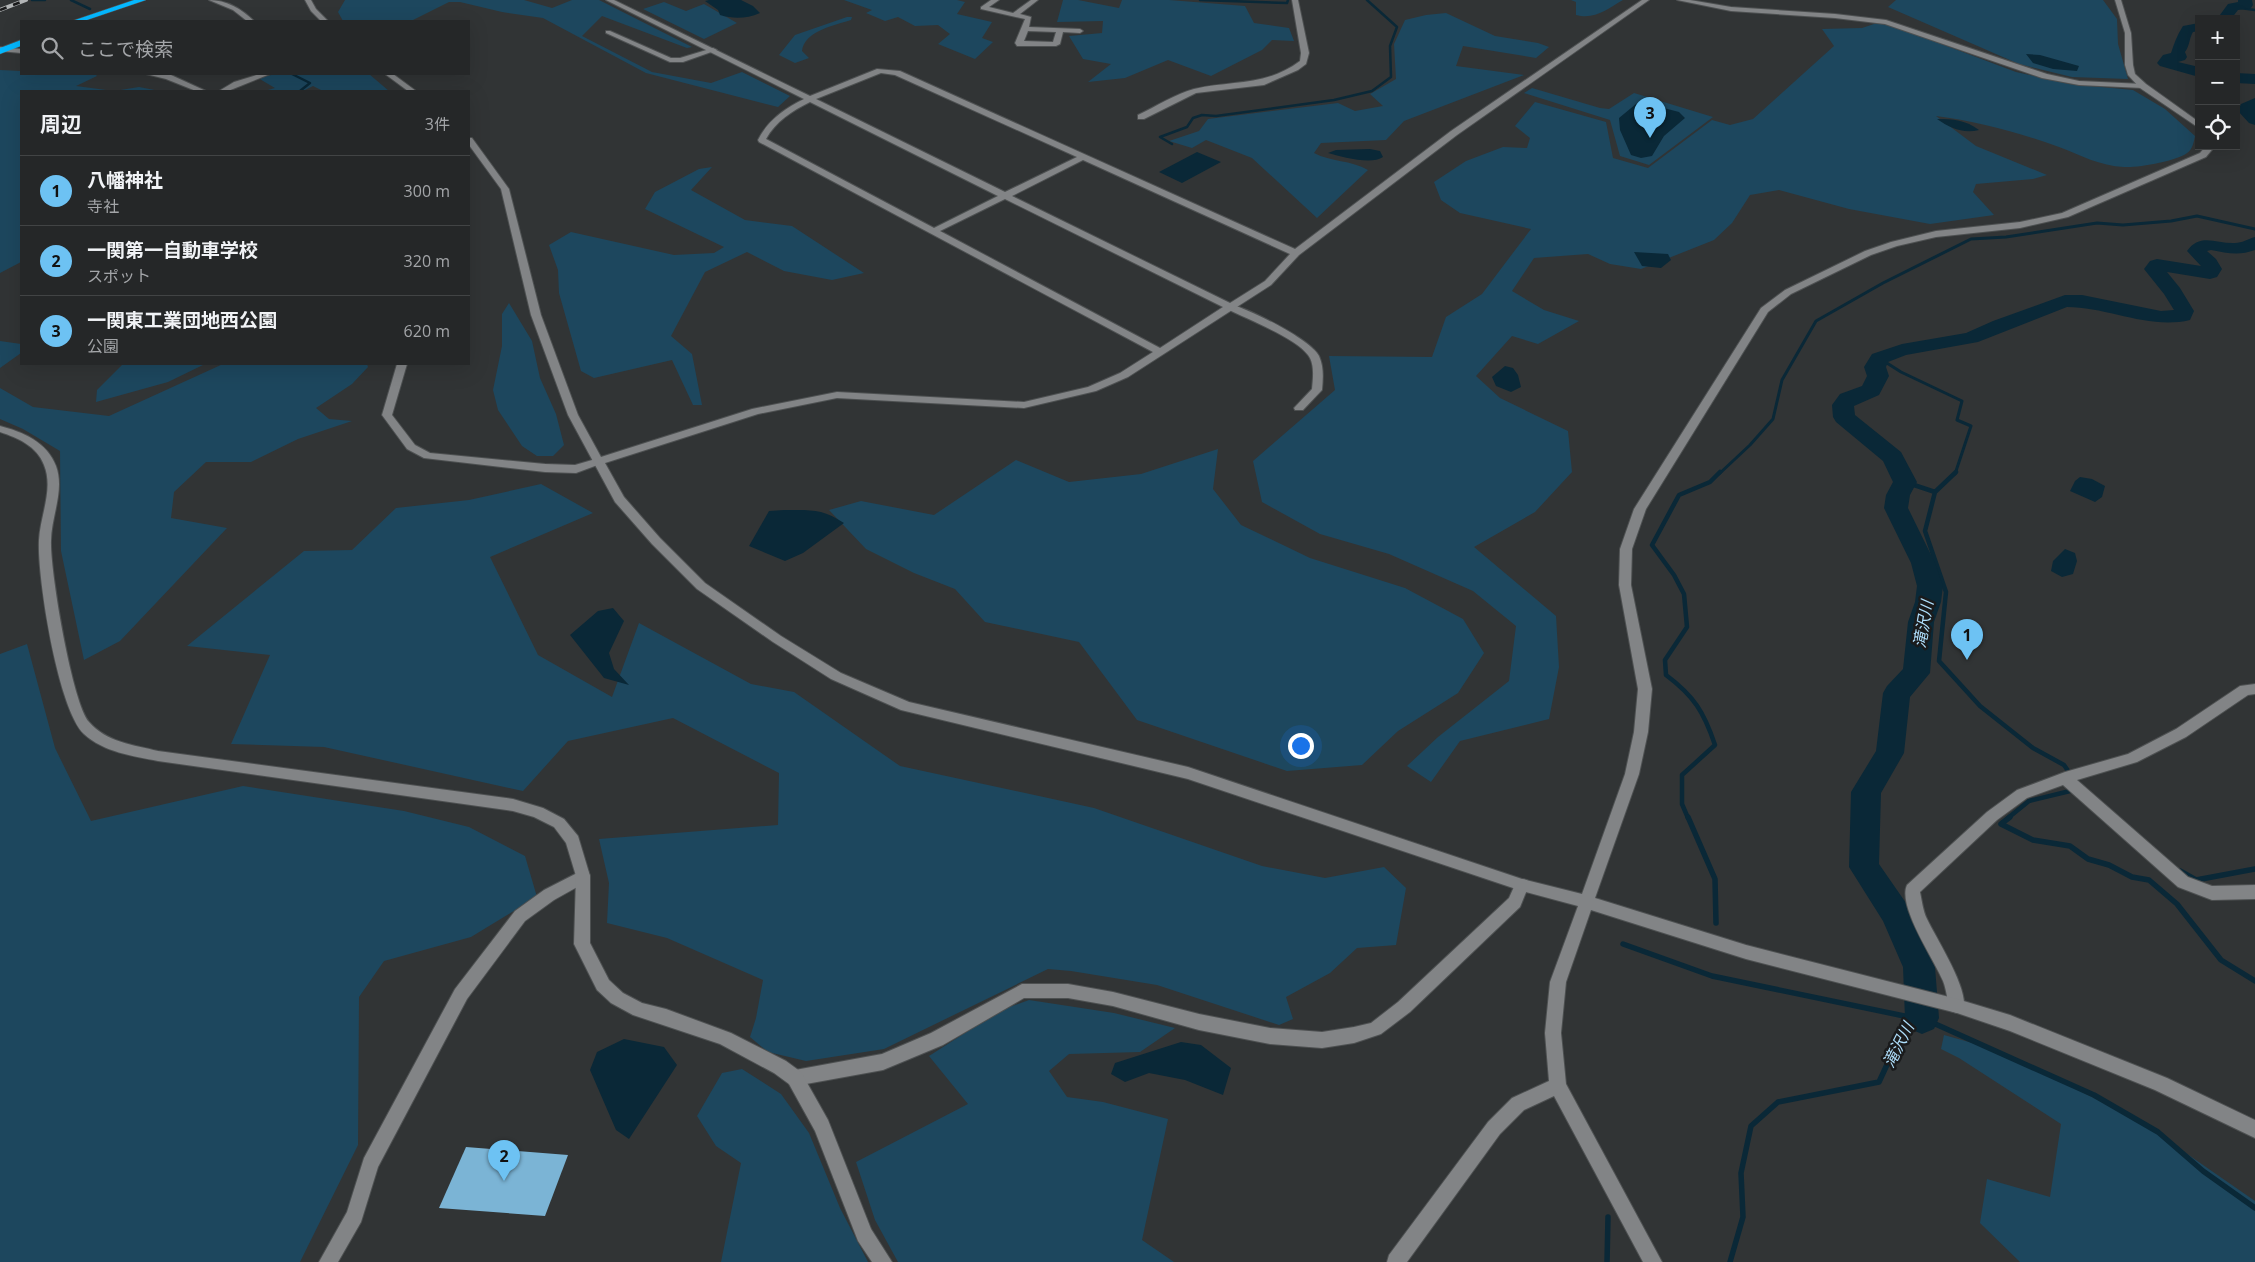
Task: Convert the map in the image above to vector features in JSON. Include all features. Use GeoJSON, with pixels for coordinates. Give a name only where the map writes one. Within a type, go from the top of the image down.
{"type":"FeatureCollection","features":[{"type":"Feature","properties":{"kind":"highway"},"geometry":{"type":"LineString","coordinates":[[79,20],[142,0]]}},
{"type":"Feature","properties":{"kind":"highway"},"geometry":{"type":"LineString","coordinates":[[90,20],[152,0]]}},
{"type":"Feature","properties":{"kind":"highway"},"geometry":{"type":"LineString","coordinates":[[1,49],[20,40]]}},
{"type":"Feature","properties":{"kind":"highway"},"geometry":{"type":"LineString","coordinates":[[1,49],[20,44]]}},
{"type":"Feature","properties":{"kind":"street"},"geometry":{"type":"LineString","coordinates":[[212,0],[235,9],[250,20]]}},
{"type":"Feature","properties":{"kind":"street"},"geometry":{"type":"LineString","coordinates":[[308,0],[313,10],[324,20]]}},
{"type":"Feature","properties":{"kind":"street"},"geometry":{"type":"LineString","coordinates":[[609,0],[1286,335],[1311,352],[1319,370],[1317,390],[1299,408]]}},
{"type":"Feature","properties":{"kind":"street"},"geometry":{"type":"LineString","coordinates":[[996,0],[983,8],[1029,18],[1019,44],[1056,44],[1060,30]]}},
{"type":"Feature","properties":{"kind":"street"},"geometry":{"type":"LineString","coordinates":[[1014,14],[1035,0]]}},
{"type":"Feature","properties":{"kind":"street"},"geometry":{"type":"LineString","coordinates":[[1141,117],[1194,91],[1260,83],[1295,68],[1303,62],[1305,53],[1295,0]]}},
{"type":"Feature","properties":{"kind":"street"},"geometry":{"type":"LineString","coordinates":[[402,365],[387,415],[411,447],[428,456],[545,468],[576,469],[756,411],[837,395],[997,405],[1024,404],[1059,398],[1092,389],[1124,375],[1268,283],[1296,253],[1454,133],[1646,0]]}},
{"type":"Feature","properties":{"kind":"street"},"geometry":{"type":"LineString","coordinates":[[1680,0],[1740,11],[1862,18],[1886,22],[2045,76],[2080,83],[2143,86]]}},
{"type":"Feature","properties":{"kind":"street"},"geometry":{"type":"LineString","coordinates":[[2118,0],[2128,33],[2129,65],[2132,75],[2143,86],[2195,123]]}},
{"type":"Feature","properties":{"kind":"street"},"geometry":{"type":"LineString","coordinates":[[1024,29],[1080,31]]}},
{"type":"Feature","properties":{"kind":"street"},"geometry":{"type":"LineString","coordinates":[[608,32],[670,60],[680,60],[713,50]]}},
{"type":"Feature","properties":{"kind":"street"},"geometry":{"type":"LineString","coordinates":[[1,49],[20,51]]}},
{"type":"Feature","properties":{"kind":"street"},"geometry":{"type":"LineString","coordinates":[[1160,352],[762,140],[764,131],[796,105],[809,98],[880,71],[897,73],[1296,253]]}},
{"type":"Feature","properties":{"kind":"street"},"geometry":{"type":"LineString","coordinates":[[154,75],[199,90]]}},
{"type":"Feature","properties":{"kind":"street"},"geometry":{"type":"LineString","coordinates":[[225,90],[263,75]]}},
{"type":"Feature","properties":{"kind":"street"},"geometry":{"type":"LineString","coordinates":[[390,75],[411,90]]}},
{"type":"Feature","properties":{"kind":"street"},"geometry":{"type":"LineString","coordinates":[[470,141],[505,189],[536,315],[573,415],[620,499],[656,541],[701,586],[777,639],[836,676],[906,706],[1188,773],[1522,885],[1588,902],[1746,952],[1957,1006],[2010,1023],[2161,1084],[2255,1129]]}},
{"type":"Feature","properties":{"kind":"street"},"geometry":{"type":"LineString","coordinates":[[1653,1262],[1558,1086],[1553,1033],[1558,982],[1632,774],[1641,732],[1645,688],[1626,585],[1626,549],[1640,509],[1764,310],[1788,292],[1868,253],[1894,244],[1936,234],[2020,225],[2065,215],[2203,155],[2207,150]]}},
{"type":"Feature","properties":{"kind":"street"},"geometry":{"type":"LineString","coordinates":[[934,231],[1083,157]]}},
{"type":"Feature","properties":{"kind":"street"},"geometry":{"type":"LineString","coordinates":[[0,429],[24,437],[41,449],[51,466],[52,490],[45,536],[47,578],[75,706],[82,723],[99,739],[125,749],[158,756],[513,805],[538,812],[559,823],[573,840],[582,876],[582,944],[603,986],[617,998],[639,1010],[666,1017],[725,1038],[795,1078],[822,1126],[864,1235],[883,1262]]}},
{"type":"Feature","properties":{"kind":"street"},"geometry":{"type":"LineString","coordinates":[[1957,1006],[1950,981],[1918,917],[1912,890],[1992,816],[2022,794],[2065,778],[2132,758],[2181,733],[2244,690],[2255,689]]}},
{"type":"Feature","properties":{"kind":"street"},"geometry":{"type":"LineString","coordinates":[[2065,778],[2183,882],[2212,893],[2255,892]]}},
{"type":"Feature","properties":{"kind":"street"},"geometry":{"type":"LineString","coordinates":[[328,1262],[356,1216],[370,1164],[461,994],[506,932],[520,916],[549,895],[582,876]]}},
{"type":"Feature","properties":{"kind":"street"},"geometry":{"type":"LineString","coordinates":[[795,1078],[883,1062],[937,1039],[1022,991],[1077,993],[1113,999],[1199,1022],[1270,1036],[1322,1040],[1354,1035],[1375,1029],[1430,982],[1515,902],[1522,885]]}},
{"type":"Feature","properties":{"kind":"street"},"geometry":{"type":"LineString","coordinates":[[1396,1262],[1494,1128],[1518,1104],[1558,1086]]}},
{"type":"Feature","properties":{"kind":"shaded area"},"geometry":{"type":"Polygon","coordinates":[[[345,0],[524,0],[552,8],[572,0],[599,0],[692,47],[687,48],[602,16],[582,36],[652,72],[711,83],[742,72],[790,96],[778,107],[646,73],[543,18],[502,12],[460,2],[449,2],[413,20],[342,20],[338,12],[345,0]]]}},
{"type":"Feature","properties":{"kind":"shaded area"},"geometry":{"type":"Polygon","coordinates":[[[741,0],[753,6],[760,13],[735,18],[720,15],[718,10],[705,1],[741,0]]]}},
{"type":"Feature","properties":{"kind":"shaded area"},"geometry":{"type":"Polygon","coordinates":[[[844,0],[957,0],[965,2],[957,14],[992,22],[982,38],[993,42],[975,59],[938,44],[950,34],[938,25],[915,26],[898,17],[885,21],[866,13],[872,10],[844,0]]]}},
{"type":"Feature","properties":{"kind":"shaded area"},"geometry":{"type":"Polygon","coordinates":[[[1063,0],[1078,0],[1119,8],[1122,0],[1169,0],[1245,6],[1254,23],[1289,28],[1294,41],[1272,40],[1262,50],[1211,76],[1168,60],[1125,78],[1088,82],[1111,64],[1083,59],[1069,36],[1102,33],[1103,21],[1057,22],[1063,0]]]}},
{"type":"Feature","properties":{"kind":"shaded area"},"geometry":{"type":"Polygon","coordinates":[[[1571,0],[1623,0],[1601,13],[1583,16],[1576,15],[1576,2],[1571,0]]]}},
{"type":"Feature","properties":{"kind":"shaded area"},"geometry":{"type":"Polygon","coordinates":[[[1896,0],[2103,0],[2117,19],[2118,44],[2128,79],[2072,77],[2019,64],[1888,7],[1896,0]]]}},
{"type":"Feature","properties":{"kind":"shaded area"},"geometry":{"type":"Polygon","coordinates":[[[664,2],[686,11],[704,4],[737,23],[704,39],[643,9],[664,2]]]}},
{"type":"Feature","properties":{"kind":"shaded area"},"geometry":{"type":"Polygon","coordinates":[[[1446,13],[1495,36],[1538,43],[1549,47],[1536,58],[1463,46],[1456,66],[1524,75],[1404,121],[1386,140],[1321,143],[1314,153],[1355,164],[1368,170],[1317,218],[1252,158],[1206,140],[1192,148],[1169,141],[1199,131],[1208,119],[1338,103],[1355,111],[1383,106],[1370,94],[1396,79],[1394,44],[1405,20],[1446,13]]]}},
{"type":"Feature","properties":{"kind":"shaded area"},"geometry":{"type":"Polygon","coordinates":[[[847,17],[852,17],[851,20],[821,30],[808,38],[802,51],[809,58],[795,63],[779,55],[795,35],[847,17]]]}},
{"type":"Feature","properties":{"kind":"shaded area"},"geometry":{"type":"Polygon","coordinates":[[[1877,23],[1896,27],[2016,72],[2069,84],[2133,90],[2165,109],[2195,136],[2192,146],[2182,156],[2166,161],[2138,166],[2115,166],[2082,157],[2014,132],[1983,124],[1936,116],[1976,146],[2047,175],[2033,179],[1976,184],[1973,192],[1994,215],[1930,224],[1849,209],[1779,190],[1750,195],[1732,223],[1714,240],[1641,269],[1610,264],[1588,254],[1534,258],[1512,291],[1544,310],[1579,321],[1538,344],[1512,336],[1476,376],[1500,398],[1568,431],[1572,472],[1535,512],[1474,547],[1556,616],[1559,667],[1549,719],[1460,741],[1431,782],[1407,766],[1438,737],[1509,681],[1516,626],[1473,591],[1389,554],[1320,534],[1262,502],[1253,461],[1335,390],[1329,356],[1432,357],[1446,317],[1482,294],[1531,229],[1460,213],[1441,200],[1434,182],[1466,161],[1503,147],[1527,148],[1530,138],[1515,126],[1535,102],[1606,122],[1613,158],[1648,168],[1712,120],[1730,125],[1753,119],[1834,46],[1822,29],[1862,28],[1877,23]]]}},
{"type":"Feature","properties":{"kind":"shaded area"},"geometry":{"type":"Polygon","coordinates":[[[2026,54],[2040,55],[2079,66],[2077,71],[2053,69],[2033,63],[2026,54]]]}},
{"type":"Feature","properties":{"kind":"shaded area"},"geometry":{"type":"Polygon","coordinates":[[[0,70],[20,71],[20,75],[96,75],[76,86],[106,90],[20,90],[20,263],[0,273],[0,70]]]}},
{"type":"Feature","properties":{"kind":"shaded area"},"geometry":{"type":"Polygon","coordinates":[[[272,75],[370,75],[388,90],[321,90],[313,86],[305,90],[268,90],[275,88],[258,78],[272,75]]]}},
{"type":"Feature","properties":{"kind":"shaded area"},"geometry":{"type":"Polygon","coordinates":[[[139,87],[155,90],[120,90],[139,87]]]}},
{"type":"Feature","properties":{"kind":"shaded area"},"geometry":{"type":"Polygon","coordinates":[[[1532,88],[1609,109],[1634,93],[1713,117],[1649,165],[1620,156],[1610,120],[1524,93],[1532,88]]]}},
{"type":"Feature","properties":{"kind":"shaded area"},"geometry":{"type":"Polygon","coordinates":[[[1641,102],[1679,112],[1685,118],[1664,136],[1652,156],[1641,158],[1631,155],[1620,130],[1619,118],[1641,102]]]}},
{"type":"Feature","properties":{"kind":"shaded area"},"geometry":{"type":"Polygon","coordinates":[[[1937,119],[1959,121],[1979,130],[1957,129],[1937,119]]]}},
{"type":"Feature","properties":{"kind":"shaded area"},"geometry":{"type":"Polygon","coordinates":[[[1370,149],[1380,151],[1383,157],[1364,160],[1328,153],[1336,150],[1370,149]]]}},
{"type":"Feature","properties":{"kind":"shaded area"},"geometry":{"type":"Polygon","coordinates":[[[1197,152],[1221,162],[1182,183],[1159,172],[1197,152]]]}},
{"type":"Feature","properties":{"kind":"shaded area"},"geometry":{"type":"Polygon","coordinates":[[[712,167],[691,190],[745,220],[792,226],[864,273],[832,280],[784,271],[747,252],[705,272],[671,336],[692,354],[702,405],[693,405],[672,360],[594,378],[581,371],[559,293],[558,270],[549,245],[571,232],[674,255],[714,253],[724,247],[645,209],[655,192],[699,169],[712,167]]]}},
{"type":"Feature","properties":{"kind":"shaded area"},"geometry":{"type":"Polygon","coordinates":[[[1634,252],[1668,254],[1671,260],[1661,268],[1642,266],[1634,252]]]}},
{"type":"Feature","properties":{"kind":"shaded area"},"geometry":{"type":"Polygon","coordinates":[[[509,303],[532,341],[540,378],[556,414],[564,445],[553,456],[537,456],[522,446],[498,410],[493,390],[502,346],[502,314],[509,303]]]}},
{"type":"Feature","properties":{"kind":"shaded area"},"geometry":{"type":"Polygon","coordinates":[[[0,341],[20,344],[20,354],[0,368],[0,341]]]}},
{"type":"Feature","properties":{"kind":"shaded area"},"geometry":{"type":"Polygon","coordinates":[[[122,365],[203,365],[168,382],[96,402],[97,390],[122,365]]]}},
{"type":"Feature","properties":{"kind":"shaded area"},"geometry":{"type":"Polygon","coordinates":[[[221,365],[367,365],[368,367],[352,384],[316,408],[329,419],[352,421],[298,439],[251,462],[206,462],[174,492],[171,518],[227,528],[120,641],[84,660],[61,551],[60,451],[23,429],[0,419],[0,388],[33,407],[109,416],[221,365]]]}},
{"type":"Feature","properties":{"kind":"shaded area"},"geometry":{"type":"Polygon","coordinates":[[[1505,366],[1513,368],[1518,375],[1521,387],[1511,392],[1496,386],[1492,377],[1505,366]]]}},
{"type":"Feature","properties":{"kind":"shaded area"},"geometry":{"type":"Polygon","coordinates":[[[1218,449],[1213,489],[1241,525],[1310,558],[1405,588],[1463,619],[1484,653],[1458,693],[1398,731],[1362,765],[1287,771],[1137,720],[1079,642],[985,622],[955,589],[914,573],[866,549],[829,510],[861,501],[934,515],[1016,460],[1069,482],[1141,474],[1218,449]]]}},
{"type":"Feature","properties":{"kind":"shaded area"},"geometry":{"type":"Polygon","coordinates":[[[2080,477],[2092,479],[2105,486],[2102,497],[2095,502],[2070,491],[2075,481],[2080,477]]]}},
{"type":"Feature","properties":{"kind":"shaded area"},"geometry":{"type":"Polygon","coordinates":[[[541,484],[593,513],[490,557],[538,655],[612,697],[639,623],[751,684],[794,692],[900,766],[1094,808],[1262,866],[1325,878],[1384,867],[1406,888],[1396,945],[1357,948],[1330,973],[1286,997],[1293,1019],[1279,1025],[1157,985],[1048,969],[884,1049],[806,1061],[768,1052],[750,1037],[756,1018],[763,980],[667,938],[607,923],[609,883],[599,839],[778,825],[779,773],[673,718],[568,741],[523,791],[324,747],[231,744],[270,655],[187,646],[304,551],[352,550],[396,508],[469,500],[541,484]]]}},
{"type":"Feature","properties":{"kind":"shaded area"},"geometry":{"type":"Polygon","coordinates":[[[769,511],[822,512],[844,523],[803,553],[785,561],[749,546],[769,511]]]}},
{"type":"Feature","properties":{"kind":"shaded area"},"geometry":{"type":"Polygon","coordinates":[[[2065,549],[2075,553],[2077,561],[2073,574],[2062,577],[2051,571],[2053,561],[2065,549]]]}},
{"type":"Feature","properties":{"kind":"shaded area"},"geometry":{"type":"Polygon","coordinates":[[[613,608],[624,621],[609,653],[614,669],[629,685],[604,678],[570,635],[598,611],[613,608]]]}},
{"type":"Feature","properties":{"kind":"shaded area"},"geometry":{"type":"Polygon","coordinates":[[[27,644],[55,748],[91,821],[243,786],[404,811],[469,827],[525,856],[537,897],[471,937],[384,961],[359,997],[358,1145],[300,1262],[0,1262],[0,654],[27,644]]]}},
{"type":"Feature","properties":{"kind":"shaded area"},"geometry":{"type":"Polygon","coordinates":[[[1029,1000],[1114,1013],[1175,1028],[1140,1052],[1069,1054],[1049,1071],[1067,1097],[1103,1102],[1168,1119],[1142,1240],[1174,1262],[898,1262],[875,1220],[856,1162],[968,1104],[929,1056],[1001,1010],[1029,1000]]]}},
{"type":"Feature","properties":{"kind":"shaded area"},"geometry":{"type":"Polygon","coordinates":[[[1944,1035],[2001,1051],[2141,1122],[2255,1201],[2255,1262],[2020,1262],[1980,1223],[1987,1179],[2050,1197],[2061,1124],[1959,1058],[1941,1049],[1944,1035]]]}},
{"type":"Feature","properties":{"kind":"shaded area"},"geometry":{"type":"Polygon","coordinates":[[[624,1039],[664,1047],[677,1065],[629,1139],[616,1130],[590,1070],[597,1052],[624,1039]]]}},
{"type":"Feature","properties":{"kind":"shaded area"},"geometry":{"type":"Polygon","coordinates":[[[1181,1042],[1201,1045],[1231,1068],[1223,1095],[1185,1080],[1149,1073],[1125,1082],[1111,1074],[1115,1063],[1181,1042]]]}},
{"type":"Feature","properties":{"kind":"shaded area"},"geometry":{"type":"Polygon","coordinates":[[[742,1069],[781,1094],[809,1133],[840,1208],[868,1262],[721,1262],[741,1163],[716,1146],[697,1116],[722,1073],[742,1069]]]}},
{"type":"Feature","properties":{"kind":"building"},"geometry":{"type":"Polygon","coordinates":[[[466,1147],[568,1155],[545,1216],[439,1208],[466,1147]]]}},
{"type":"Feature","properties":{"kind":"waterway"},"geometry":{"type":"LineString","coordinates":[[32,0],[45,0]]}},
{"type":"Feature","properties":{"kind":"waterway"},"geometry":{"type":"LineString","coordinates":[[71,0],[90,9]]}},
{"type":"Feature","properties":{"kind":"waterway"},"geometry":{"type":"LineString","coordinates":[[1200,0],[1287,3],[1288,0]]}},
{"type":"Feature","properties":{"kind":"waterway"},"geometry":{"type":"LineString","coordinates":[[1172,144],[1160,137],[1187,127],[1193,118],[1202,115],[1216,116],[1334,100],[1372,91],[1391,77],[1390,46],[1397,27],[1367,0]]}},
{"type":"Feature","properties":{"kind":"waterway","name":"滝沢川"},"geometry":{"type":"LineString","coordinates":[[2227,15],[2233,7],[2246,5],[2245,0]]}},
{"type":"Feature","properties":{"kind":"waterway","name":"滝沢川"},"geometry":{"type":"LineString","coordinates":[[2233,7],[2255,10]]}},
{"type":"Feature","properties":{"kind":"waterway","name":"滝沢川"},"geometry":{"type":"LineString","coordinates":[[2195,28],[2188,29],[2183,36],[2183,45],[2178,52],[2180,57],[2168,58],[2165,63],[2195,71]]}},
{"type":"Feature","properties":{"kind":"waterway"},"geometry":{"type":"LineString","coordinates":[[294,75],[310,83],[301,90]]}},
{"type":"Feature","properties":{"kind":"waterway","name":"滝沢川"},"geometry":{"type":"LineString","coordinates":[[2240,78],[2255,79]]}},
{"type":"Feature","properties":{"kind":"waterway","name":"滝沢川"},"geometry":{"type":"LineString","coordinates":[[2255,103],[2247,107],[2246,111],[2255,120]]}},
{"type":"Feature","properties":{"kind":"waterway"},"geometry":{"type":"LineString","coordinates":[[1719,474],[1750,445],[1773,419],[1782,380],[1816,321],[1883,283],[1971,239],[2006,237],[2097,223],[2123,225],[2171,221],[2197,216],[2255,229]]}},
{"type":"Feature","properties":{"kind":"waterway","name":"滝沢川"},"geometry":{"type":"LineString","coordinates":[[1922,1018],[1919,967],[1895,913],[1864,867],[1866,792],[1890,753],[1897,693],[1916,673],[1921,622],[1928,602],[1930,586],[1923,563],[1896,508],[1898,495],[1905,482],[1893,457],[1844,417],[1843,405],[1848,399],[1871,390],[1878,376],[1875,367],[1879,358],[1902,350],[1971,338],[2065,301],[2082,301],[2161,317],[2183,316],[2184,311],[2173,292],[2154,269],[2157,265],[2210,273],[2212,269],[2209,263],[2196,251],[2201,247],[2211,244],[2229,249],[2238,249],[2255,243]]}},
{"type":"Feature","properties":{"kind":"waterway"},"geometry":{"type":"LineString","coordinates":[[1879,358],[1901,372],[1962,401],[1957,420],[1971,426],[1956,472]]}},
{"type":"Feature","properties":{"kind":"waterway"},"geometry":{"type":"LineString","coordinates":[[1688,818],[1682,804],[1682,775],[1715,745],[1707,723],[1697,706],[1684,690],[1666,675],[1665,660],[1687,627],[1684,594],[1674,575],[1652,545],[1679,495],[1710,482],[1720,472]]}},
{"type":"Feature","properties":{"kind":"waterway"},"geometry":{"type":"LineString","coordinates":[[1935,492],[1956,472]]}},
{"type":"Feature","properties":{"kind":"waterway"},"geometry":{"type":"LineString","coordinates":[[1905,482],[1935,492]]}},
{"type":"Feature","properties":{"kind":"waterway"},"geometry":{"type":"LineString","coordinates":[[1935,492],[1925,531],[1946,592],[1939,661],[1980,706],[2033,748],[2064,765],[2071,775]]}},
{"type":"Feature","properties":{"kind":"waterway"},"geometry":{"type":"LineString","coordinates":[[2008,818],[2029,801],[2070,791],[2073,788]]}},
{"type":"Feature","properties":{"kind":"waterway"},"geometry":{"type":"LineString","coordinates":[[1688,817],[1715,879],[1716,923]]}},
{"type":"Feature","properties":{"kind":"waterway"},"geometry":{"type":"LineString","coordinates":[[2010,817],[2001,824],[2033,840],[2070,846],[2088,859],[2109,865],[2132,877],[2149,880],[2177,904],[2221,960],[2255,981]]}},
{"type":"Feature","properties":{"kind":"waterway"},"geometry":{"type":"LineString","coordinates":[[2180,871],[2196,880],[2255,869]]}},
{"type":"Feature","properties":{"kind":"waterway"},"geometry":{"type":"LineString","coordinates":[[1623,944],[1712,976],[1909,1017]]}},
{"type":"Feature","properties":{"kind":"waterway","name":"滝沢川"},"geometry":{"type":"LineString","coordinates":[[1730,1262],[1743,1217],[1741,1173],[1751,1126],[1778,1102],[1879,1082],[1909,1017]]}},
{"type":"Feature","properties":{"kind":"waterway"},"geometry":{"type":"LineString","coordinates":[[1909,1017],[1922,1018],[2094,1095],[2158,1132],[2203,1171],[2255,1208]]}},
{"type":"Feature","properties":{"kind":"waterway"},"geometry":{"type":"LineString","coordinates":[[1607,1262],[1608,1217]]}},
{"type":"Feature","properties":{"kind":"railway"},"geometry":{"type":"LineString","coordinates":[[0,10],[26,0]]}},
{"type":"Feature","properties":{"kind":"place","name":"一関東工業団地西公園"},"geometry":{"type":"Point","coordinates":[1650,138]}},
{"type":"Feature","properties":{"kind":"place","name":"八幡神社"},"geometry":{"type":"Point","coordinates":[1967,660]}},
{"type":"Feature","properties":{"kind":"place","name":"一関第一自動車学校"},"geometry":{"type":"Point","coordinates":[504,1181]}}]}
